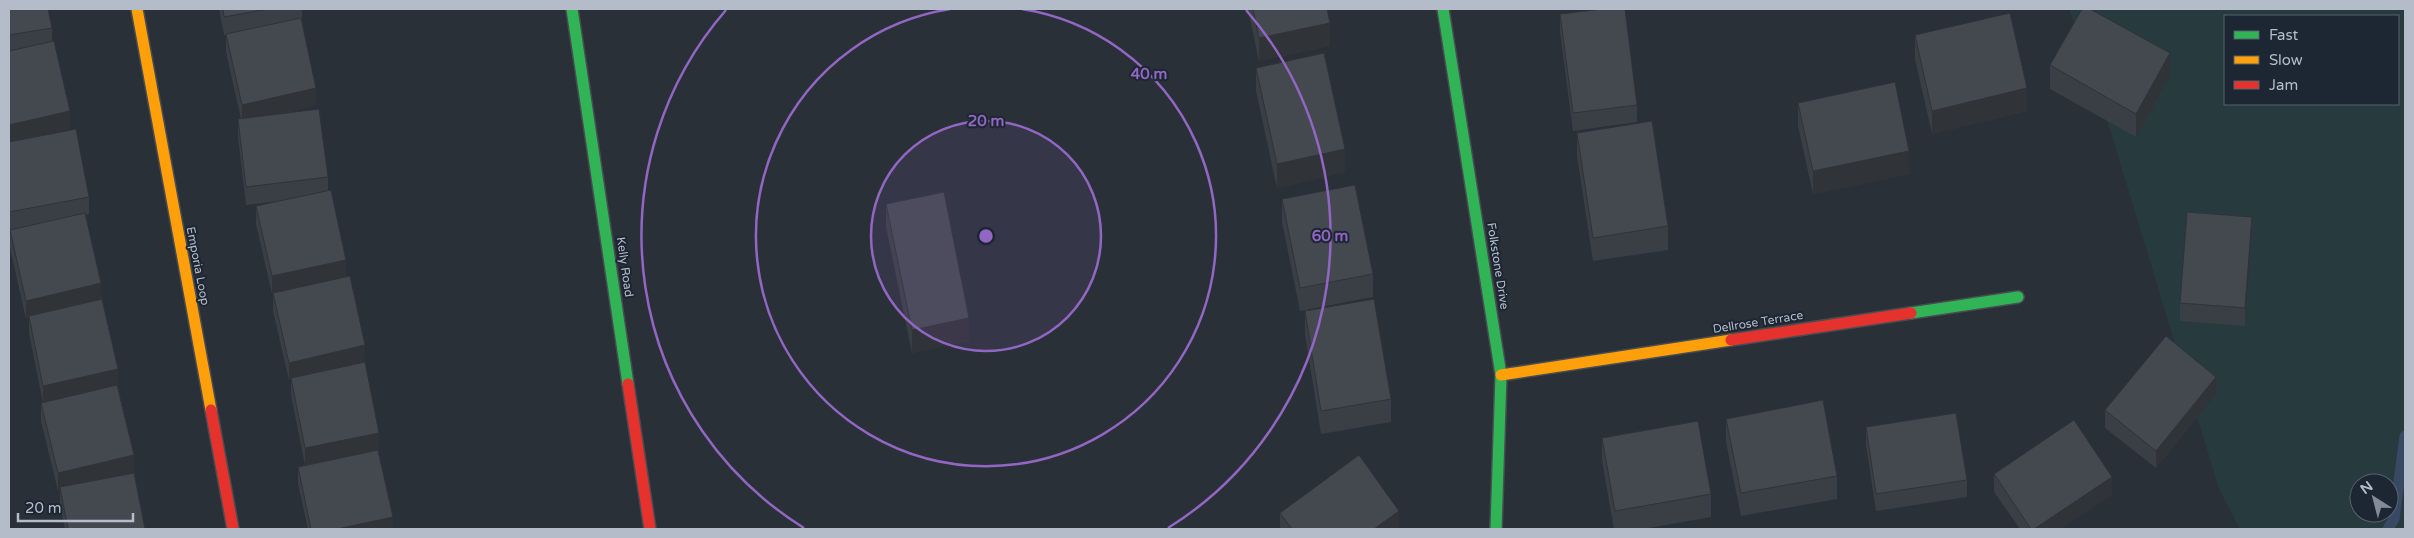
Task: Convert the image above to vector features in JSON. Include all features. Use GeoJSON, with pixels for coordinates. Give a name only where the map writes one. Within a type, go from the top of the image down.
{"type":"FeatureCollection","features":[{"type":"Feature","properties":{"kind":"street","name":"Emporia Loop"},"geometry":{"type":"LineString","coordinates":[[137,9],[233,529]]}},
{"type":"Feature","properties":{"kind":"street","name":"Kelly Road"},"geometry":{"type":"LineString","coordinates":[[572,9],[650,529]]}},
{"type":"Feature","properties":{"kind":"street","name":"Folkstone Drive"},"geometry":{"type":"LineString","coordinates":[[1443,9],[1502,375],[1496,529]]}},
{"type":"Feature","properties":{"kind":"street","name":"Dellrose Terrace"},"geometry":{"type":"LineString","coordinates":[[1502,375],[2018,297]]}},
{"type":"Feature","properties":{"kind":"green space"},"geometry":{"type":"Polygon","coordinates":[[[2069,9],[2405,9],[2405,529],[2240,529],[2219,489],[2112,136],[2069,9]]]}},
{"type":"Feature","properties":{"kind":"building"},"geometry":{"type":"Polygon","coordinates":[[[9,9],[48,9],[52,28],[9,35],[9,9]]]}},
{"type":"Feature","properties":{"kind":"building"},"geometry":{"type":"Polygon","coordinates":[[[223,9],[268,9],[224,17],[223,9]]]}},
{"type":"Feature","properties":{"kind":"building"},"geometry":{"type":"Polygon","coordinates":[[[1253,9],[1327,9],[1330,23],[1259,38],[1253,9]]]}},
{"type":"Feature","properties":{"kind":"building"},"geometry":{"type":"Polygon","coordinates":[[[1603,9],[1625,9],[1637,105],[1573,113],[1560,14],[1603,9]]]}},
{"type":"Feature","properties":{"kind":"building"},"geometry":{"type":"Polygon","coordinates":[[[2082,9],[2090,9],[2170,53],[2136,114],[2050,65],[2082,9]]]}},
{"type":"Feature","properties":{"kind":"building"},"geometry":{"type":"Polygon","coordinates":[[[2010,13],[2027,88],[1932,111],[1915,35],[2010,13]]]}},
{"type":"Feature","properties":{"kind":"building"},"geometry":{"type":"Polygon","coordinates":[[[301,18],[316,88],[242,105],[226,34],[301,18]]]}},
{"type":"Feature","properties":{"kind":"building"},"geometry":{"type":"Polygon","coordinates":[[[54,41],[70,111],[9,125],[9,51],[54,41]]]}},
{"type":"Feature","properties":{"kind":"building"},"geometry":{"type":"Polygon","coordinates":[[[1324,53],[1345,149],[1277,164],[1256,68],[1324,53]]]}},
{"type":"Feature","properties":{"kind":"building"},"geometry":{"type":"Polygon","coordinates":[[[1895,82],[1909,151],[1813,171],[1798,103],[1895,82]]]}},
{"type":"Feature","properties":{"kind":"building"},"geometry":{"type":"Polygon","coordinates":[[[319,109],[328,177],[246,187],[238,119],[319,109]]]}},
{"type":"Feature","properties":{"kind":"building"},"geometry":{"type":"Polygon","coordinates":[[[1652,121],[1668,226],[1593,238],[1577,133],[1652,121]]]}},
{"type":"Feature","properties":{"kind":"building"},"geometry":{"type":"Polygon","coordinates":[[[76,129],[89,197],[9,212],[9,142],[76,129]]]}},
{"type":"Feature","properties":{"kind":"building"},"geometry":{"type":"Polygon","coordinates":[[[1355,185],[1373,274],[1300,288],[1282,199],[1355,185]]]}},
{"type":"Feature","properties":{"kind":"building"},"geometry":{"type":"Polygon","coordinates":[[[331,190],[346,260],[272,276],[256,206],[331,190]]]}},
{"type":"Feature","properties":{"kind":"building"},"geometry":{"type":"Polygon","coordinates":[[[944,192],[969,318],[912,330],[886,204],[944,192]]]}},
{"type":"Feature","properties":{"kind":"building"},"geometry":{"type":"Polygon","coordinates":[[[2187,212],[2252,217],[2245,308],[2180,303],[2187,212]]]}},
{"type":"Feature","properties":{"kind":"building"},"geometry":{"type":"Polygon","coordinates":[[[85,213],[101,283],[26,301],[10,230],[85,213]]]}},
{"type":"Feature","properties":{"kind":"building"},"geometry":{"type":"Polygon","coordinates":[[[350,276],[365,345],[289,363],[273,293],[350,276]]]}},
{"type":"Feature","properties":{"kind":"building"},"geometry":{"type":"Polygon","coordinates":[[[102,299],[118,369],[43,386],[29,316],[102,299]]]}},
{"type":"Feature","properties":{"kind":"building"},"geometry":{"type":"Polygon","coordinates":[[[1374,299],[1391,399],[1321,411],[1305,311],[1374,299]]]}},
{"type":"Feature","properties":{"kind":"building"},"geometry":{"type":"Polygon","coordinates":[[[2166,336],[2216,377],[2156,451],[2105,410],[2166,336]]]}},
{"type":"Feature","properties":{"kind":"building"},"geometry":{"type":"Polygon","coordinates":[[[365,362],[379,433],[305,448],[291,378],[365,362]]]}},
{"type":"Feature","properties":{"kind":"building"},"geometry":{"type":"Polygon","coordinates":[[[117,385],[134,455],[58,473],[41,403],[117,385]]]}},
{"type":"Feature","properties":{"kind":"building"},"geometry":{"type":"Polygon","coordinates":[[[1823,400],[1837,476],[1741,493],[1726,419],[1823,400]]]}},
{"type":"Feature","properties":{"kind":"building"},"geometry":{"type":"Polygon","coordinates":[[[1956,413],[1967,480],[1876,494],[1866,427],[1956,413]]]}},
{"type":"Feature","properties":{"kind":"building"},"geometry":{"type":"Polygon","coordinates":[[[2074,420],[2112,477],[2034,529],[2031,529],[1994,474],[2074,420]]]}},
{"type":"Feature","properties":{"kind":"building"},"geometry":{"type":"Polygon","coordinates":[[[1698,421],[1711,494],[1615,511],[1602,438],[1698,421]]]}},
{"type":"Feature","properties":{"kind":"building"},"geometry":{"type":"Polygon","coordinates":[[[378,450],[393,517],[337,529],[311,529],[298,467],[378,450]]]}},
{"type":"Feature","properties":{"kind":"building"},"geometry":{"type":"Polygon","coordinates":[[[1359,455],[1399,511],[1374,529],[1292,529],[1280,513],[1359,455]]]}},
{"type":"Feature","properties":{"kind":"building"},"geometry":{"type":"Polygon","coordinates":[[[134,473],[145,529],[68,529],[60,487],[134,473]]]}},
{"type":"Feature","properties":{"kind":"waterway"},"geometry":{"type":"LineString","coordinates":[[2388,529],[2394,519],[2405,436]]}},
{"type":"Feature","properties":{"kind":"traffic: fast"},"geometry":{"type":"LineString","coordinates":[[572,9],[628,384]]}},
{"type":"Feature","properties":{"kind":"traffic: fast"},"geometry":{"type":"LineString","coordinates":[[1443,9],[1501,375],[1496,529]]}},
{"type":"Feature","properties":{"kind":"traffic: fast"},"geometry":{"type":"LineString","coordinates":[[1911,313],[2018,297]]}},
{"type":"Feature","properties":{"kind":"traffic: slow"},"geometry":{"type":"LineString","coordinates":[[137,9],[211,410]]}},
{"type":"Feature","properties":{"kind":"traffic: slow"},"geometry":{"type":"LineString","coordinates":[[1501,375],[1731,340]]}},
{"type":"Feature","properties":{"kind":"traffic: jam"},"geometry":{"type":"LineString","coordinates":[[1731,340],[1911,313]]}},
{"type":"Feature","properties":{"kind":"traffic: jam"},"geometry":{"type":"LineString","coordinates":[[628,384],[650,529]]}},
{"type":"Feature","properties":{"kind":"traffic: jam"},"geometry":{"type":"LineString","coordinates":[[211,410],[233,529]]}}]}
